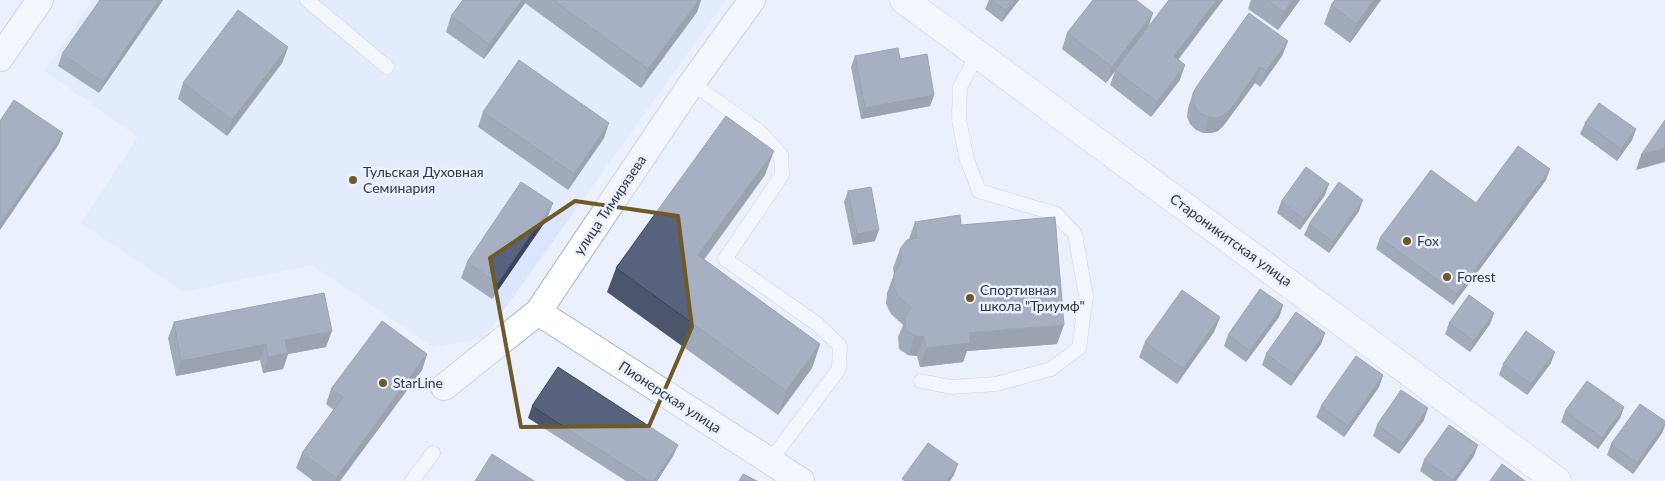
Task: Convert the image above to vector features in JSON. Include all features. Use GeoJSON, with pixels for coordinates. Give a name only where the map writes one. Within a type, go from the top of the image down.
{"type":"FeatureCollection","features":[{"type":"Feature","properties":{"kind":"main road","name":"Староникитская улица"},"geometry":{"type":"LineString","coordinates":[[904,0],[1557,481]]}},
{"type":"Feature","properties":{"kind":"street"},"geometry":{"type":"LineString","coordinates":[[0,58],[40,0]]}},
{"type":"Feature","properties":{"kind":"street","name":"улица Тимирязева"},"geometry":{"type":"LineString","coordinates":[[444,387],[538,312],[692,83],[752,0]]}},
{"type":"Feature","properties":{"kind":"street","name":"Пионерская улица"},"geometry":{"type":"LineString","coordinates":[[538,312],[801,481]]}},
{"type":"Feature","properties":{"kind":"lane"},"geometry":{"type":"LineString","coordinates":[[307,0],[387,67]]}},
{"type":"Feature","properties":{"kind":"lane"},"geometry":{"type":"LineString","coordinates":[[921,381],[951,387],[996,384],[1051,369],[1078,348],[1086,296],[1075,234],[1056,214],[979,191],[966,157],[959,119],[960,87],[978,54]]}},
{"type":"Feature","properties":{"kind":"lane"},"geometry":{"type":"LineString","coordinates":[[692,83],[760,132],[781,155],[782,175],[725,259],[817,324],[840,346],[839,369],[770,461]]}},
{"type":"Feature","properties":{"kind":"lane"},"geometry":{"type":"LineString","coordinates":[[412,481],[433,453]]}},
{"type":"Feature","properties":{"kind":"highlighted area"},"geometry":{"type":"Polygon","coordinates":[[[575,201],[678,216],[692,327],[649,426],[521,427],[490,258],[575,201]]]}},
{"type":"Feature","properties":{"kind":"shaded area","name":"Тульская Духовная Семинария"},"geometry":{"type":"Polygon","coordinates":[[[92,0],[726,0],[483,339],[433,347],[312,265],[184,292],[81,223],[138,137],[45,71],[92,0]]]}},
{"type":"Feature","properties":{"kind":"building"},"geometry":{"type":"Polygon","coordinates":[[[100,0],[159,0],[103,82],[62,54],[100,0]]]}},
{"type":"Feature","properties":{"kind":"building"},"geometry":{"type":"Polygon","coordinates":[[[463,0],[522,0],[489,44],[451,16],[463,0]]]}},
{"type":"Feature","properties":{"kind":"building"},"geometry":{"type":"Polygon","coordinates":[[[553,0],[699,0],[648,69],[553,0]]]}},
{"type":"Feature","properties":{"kind":"building"},"geometry":{"type":"Polygon","coordinates":[[[992,0],[1015,0],[1006,11],[992,0]]]}},
{"type":"Feature","properties":{"kind":"building"},"geometry":{"type":"Polygon","coordinates":[[[1093,0],[1136,0],[1153,13],[1112,67],[1067,33],[1093,0]]]}},
{"type":"Feature","properties":{"kind":"building"},"geometry":{"type":"Polygon","coordinates":[[[1169,0],[1217,0],[1174,56],[1185,65],[1157,102],[1115,70],[1169,0]]]}},
{"type":"Feature","properties":{"kind":"building"},"geometry":{"type":"Polygon","coordinates":[[[1268,0],[1293,0],[1284,12],[1268,0]]]}},
{"type":"Feature","properties":{"kind":"building"},"geometry":{"type":"Polygon","coordinates":[[[1335,0],[1374,0],[1356,24],[1331,5],[1335,0]]]}},
{"type":"Feature","properties":{"kind":"building"},"geometry":{"type":"Polygon","coordinates":[[[238,10],[288,47],[232,120],[183,83],[238,10]]]}},
{"type":"Feature","properties":{"kind":"building"},"geometry":{"type":"Polygon","coordinates":[[[1249,13],[1288,41],[1266,71],[1260,67],[1230,110],[1217,118],[1201,114],[1196,109],[1193,93],[1249,13]]]}},
{"type":"Feature","properties":{"kind":"building"},"geometry":{"type":"Polygon","coordinates":[[[898,48],[900,59],[927,54],[934,95],[865,108],[855,56],[898,48]]]}},
{"type":"Feature","properties":{"kind":"building"},"geometry":{"type":"Polygon","coordinates":[[[519,60],[609,123],[574,174],[483,112],[519,60]]]}},
{"type":"Feature","properties":{"kind":"building"},"geometry":{"type":"Polygon","coordinates":[[[14,100],[63,133],[0,224],[0,121],[14,100]]]}},
{"type":"Feature","properties":{"kind":"building"},"geometry":{"type":"Polygon","coordinates":[[[1599,103],[1636,129],[1621,149],[1585,123],[1599,103]]]}},
{"type":"Feature","properties":{"kind":"building"},"geometry":{"type":"Polygon","coordinates":[[[726,116],[774,151],[698,255],[820,344],[786,391],[616,268],[726,116]]]}},
{"type":"Feature","properties":{"kind":"building"},"geometry":{"type":"Polygon","coordinates":[[[1665,120],[1665,148],[1641,155],[1665,120]]]}},
{"type":"Feature","properties":{"kind":"building"},"geometry":{"type":"Polygon","coordinates":[[[1518,146],[1550,169],[1457,294],[1380,238],[1431,170],[1476,203],[1518,146]]]}},
{"type":"Feature","properties":{"kind":"building"},"geometry":{"type":"Polygon","coordinates":[[[1306,167],[1329,184],[1304,219],[1281,202],[1306,167]]]}},
{"type":"Feature","properties":{"kind":"building"},"geometry":{"type":"Polygon","coordinates":[[[521,182],[553,203],[498,284],[467,262],[521,182]]]}},
{"type":"Feature","properties":{"kind":"building"},"geometry":{"type":"Polygon","coordinates":[[[1339,182],[1363,200],[1333,242],[1309,224],[1339,182]]]}},
{"type":"Feature","properties":{"kind":"building"},"geometry":{"type":"Polygon","coordinates":[[[871,187],[879,230],[857,234],[848,191],[871,187]]]}},
{"type":"Feature","properties":{"kind":"building","name":"Спортивная школа \"Триумф\""},"geometry":{"type":"Polygon","coordinates":[[[960,215],[961,225],[1055,217],[1064,325],[969,333],[970,343],[926,348],[924,337],[915,336],[906,330],[905,318],[911,307],[898,296],[893,286],[894,274],[902,262],[900,249],[907,240],[917,238],[915,222],[960,215]]]}},
{"type":"Feature","properties":{"kind":"building"},"geometry":{"type":"Polygon","coordinates":[[[1260,289],[1283,305],[1250,351],[1228,335],[1260,289]]]}},
{"type":"Feature","properties":{"kind":"building"},"geometry":{"type":"Polygon","coordinates":[[[1182,290],[1220,317],[1183,369],[1145,342],[1182,290]]]}},
{"type":"Feature","properties":{"kind":"building"},"geometry":{"type":"Polygon","coordinates":[[[324,293],[332,331],[285,340],[288,353],[268,357],[266,344],[181,361],[174,322],[324,293]]]}},
{"type":"Feature","properties":{"kind":"building"},"geometry":{"type":"Polygon","coordinates":[[[1469,295],[1494,313],[1474,341],[1449,323],[1469,295]]]}},
{"type":"Feature","properties":{"kind":"building"},"geometry":{"type":"Polygon","coordinates":[[[1296,312],[1325,333],[1295,375],[1266,354],[1296,312]]]}},
{"type":"Feature","properties":{"kind":"building"},"geometry":{"type":"Polygon","coordinates":[[[382,321],[427,354],[336,478],[302,453],[343,397],[331,389],[382,321]]]}},
{"type":"Feature","properties":{"kind":"building"},"geometry":{"type":"Polygon","coordinates":[[[1526,331],[1555,352],[1531,384],[1503,364],[1526,331]]]}},
{"type":"Feature","properties":{"kind":"building"},"geometry":{"type":"Polygon","coordinates":[[[1356,356],[1383,375],[1348,426],[1321,406],[1356,356]]]}},
{"type":"Feature","properties":{"kind":"building"},"geometry":{"type":"Polygon","coordinates":[[[558,367],[678,445],[654,481],[648,481],[532,406],[558,367]]]}},
{"type":"Feature","properties":{"kind":"building"},"geometry":{"type":"Polygon","coordinates":[[[1587,381],[1624,407],[1602,438],[1565,411],[1587,381]]]}},
{"type":"Feature","properties":{"kind":"building"},"geometry":{"type":"Polygon","coordinates":[[[1401,390],[1428,408],[1403,443],[1377,425],[1401,390]]]}},
{"type":"Feature","properties":{"kind":"building"},"geometry":{"type":"Polygon","coordinates":[[[1640,404],[1665,421],[1665,424],[1637,463],[1611,444],[1640,404]]]}},
{"type":"Feature","properties":{"kind":"building"},"geometry":{"type":"Polygon","coordinates":[[[1449,425],[1478,445],[1453,480],[1424,460],[1449,425]]]}},
{"type":"Feature","properties":{"kind":"building"},"geometry":{"type":"Polygon","coordinates":[[[928,443],[958,464],[946,481],[905,481],[902,479],[928,443]]]}},
{"type":"Feature","properties":{"kind":"building"},"geometry":{"type":"Polygon","coordinates":[[[492,454],[534,481],[475,481],[492,454]]]}},
{"type":"Feature","properties":{"kind":"building"},"geometry":{"type":"Polygon","coordinates":[[[1502,464],[1525,481],[1490,481],[1502,464]]]}},
{"type":"Feature","properties":{"kind":"building"},"geometry":{"type":"Polygon","coordinates":[[[743,474],[757,481],[739,481],[743,474]]]}},
{"type":"Feature","properties":{"kind":"place","name":"Тульская Духовная Семинария"},"geometry":{"type":"Point","coordinates":[353,180]}},
{"type":"Feature","properties":{"kind":"place","name":"Fox"},"geometry":{"type":"Point","coordinates":[1407,241]}},
{"type":"Feature","properties":{"kind":"place","name":"Forest"},"geometry":{"type":"Point","coordinates":[1447,277]}},
{"type":"Feature","properties":{"kind":"place","name":"Спортивная школа \"Триумф\""},"geometry":{"type":"Point","coordinates":[970,298]}},
{"type":"Feature","properties":{"kind":"place","name":"StarLine"},"geometry":{"type":"Point","coordinates":[383,383]}}]}
